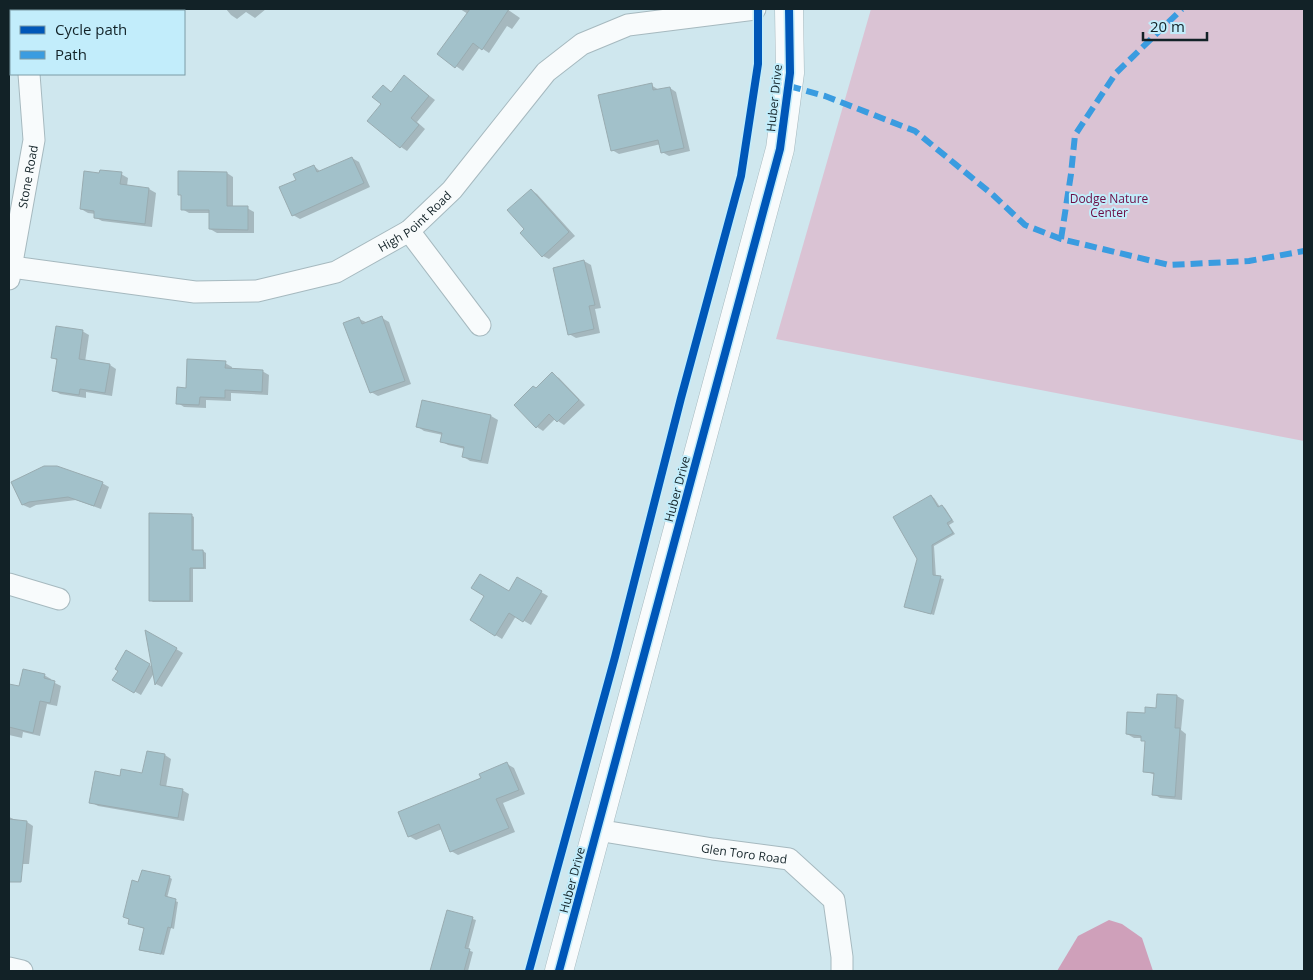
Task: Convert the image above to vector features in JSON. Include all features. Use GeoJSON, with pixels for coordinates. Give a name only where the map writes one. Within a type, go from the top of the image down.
{"type":"FeatureCollection","features":[{"type":"Feature","properties":{"kind":"street","name":"High Point Road"},"geometry":{"type":"LineString","coordinates":[[10,273],[195,292],[257,290],[336,272],[409,232],[452,190],[546,72],[582,44],[628,25],[754,9]]}},
{"type":"Feature","properties":{"kind":"street","name":"Huber Drive"},"geometry":{"type":"LineString","coordinates":[[559,971],[780,149],[790,73],[788,9]]}},
{"type":"Feature","properties":{"kind":"street","name":"Stone Road"},"geometry":{"type":"LineString","coordinates":[[10,273],[34,140],[29,75]]}},
{"type":"Feature","properties":{"kind":"street"},"geometry":{"type":"LineString","coordinates":[[409,232],[480,325]]}},
{"type":"Feature","properties":{"kind":"street"},"geometry":{"type":"LineString","coordinates":[[9,584],[59,599]]}},
{"type":"Feature","properties":{"kind":"street","name":"Glen Toro Road"},"geometry":{"type":"LineString","coordinates":[[597,830],[789,859],[834,900],[842,957],[842,971]]}},
{"type":"Feature","properties":{"kind":"street"},"geometry":{"type":"LineString","coordinates":[[9,968],[22,971]]}},
{"type":"Feature","properties":{"kind":"green space","name":"Dodge Nature Center"},"geometry":{"type":"Polygon","coordinates":[[[871,9],[1304,9],[1304,441],[776,339],[871,9]]]}},
{"type":"Feature","properties":{"kind":"shaded area"},"geometry":{"type":"Polygon","coordinates":[[[1109,920],[1122,924],[1142,938],[1153,971],[1057,971],[1078,936],[1109,920]]]}},
{"type":"Feature","properties":{"kind":"building"},"geometry":{"type":"Polygon","coordinates":[[[470,9],[509,9],[482,50],[473,43],[455,68],[437,54],[470,9]]]}},
{"type":"Feature","properties":{"kind":"building"},"geometry":{"type":"Polygon","coordinates":[[[404,75],[429,96],[411,118],[419,125],[400,148],[367,121],[381,104],[372,97],[383,85],[391,92],[404,75]]]}},
{"type":"Feature","properties":{"kind":"building"},"geometry":{"type":"Polygon","coordinates":[[[652,83],[653,90],[670,87],[684,148],[661,153],[658,140],[611,151],[598,95],[652,83]]]}},
{"type":"Feature","properties":{"kind":"building"},"geometry":{"type":"Polygon","coordinates":[[[352,157],[364,183],[292,216],[279,187],[296,180],[293,174],[314,165],[317,172],[352,157]]]}},
{"type":"Feature","properties":{"kind":"building"},"geometry":{"type":"Polygon","coordinates":[[[100,170],[122,172],[120,184],[149,188],[145,224],[94,218],[94,211],[80,209],[84,171],[99,173],[100,170]]]}},
{"type":"Feature","properties":{"kind":"building"},"geometry":{"type":"Polygon","coordinates":[[[178,171],[227,172],[227,206],[248,206],[248,230],[209,229],[209,210],[181,210],[181,195],[178,195],[178,171]]]}},
{"type":"Feature","properties":{"kind":"building"},"geometry":{"type":"Polygon","coordinates":[[[531,189],[569,232],[542,257],[520,233],[524,229],[507,210],[531,189]]]}},
{"type":"Feature","properties":{"kind":"building"},"geometry":{"type":"Polygon","coordinates":[[[584,260],[595,305],[589,306],[594,329],[568,335],[553,268],[584,260]]]}},
{"type":"Feature","properties":{"kind":"building"},"geometry":{"type":"Polygon","coordinates":[[[382,316],[405,381],[370,393],[343,323],[359,317],[362,324],[382,316]]]}},
{"type":"Feature","properties":{"kind":"building"},"geometry":{"type":"Polygon","coordinates":[[[56,326],[83,330],[79,359],[110,364],[105,393],[80,389],[79,395],[52,391],[57,359],[51,358],[56,326]]]}},
{"type":"Feature","properties":{"kind":"building"},"geometry":{"type":"Polygon","coordinates":[[[187,359],[226,361],[225,368],[263,370],[262,392],[225,390],[225,398],[200,397],[199,405],[176,404],[177,387],[186,388],[187,359]]]}},
{"type":"Feature","properties":{"kind":"building"},"geometry":{"type":"Polygon","coordinates":[[[552,372],[579,400],[557,422],[549,414],[536,428],[514,405],[533,386],[536,388],[552,372]]]}},
{"type":"Feature","properties":{"kind":"building"},"geometry":{"type":"Polygon","coordinates":[[[422,400],[491,415],[481,461],[462,457],[464,447],[440,442],[442,433],[416,427],[422,400]]]}},
{"type":"Feature","properties":{"kind":"building"},"geometry":{"type":"Polygon","coordinates":[[[44,466],[57,466],[103,482],[94,506],[68,497],[29,502],[22,505],[11,482],[44,466]]]}},
{"type":"Feature","properties":{"kind":"building"},"geometry":{"type":"Polygon","coordinates":[[[931,495],[938,507],[942,505],[952,520],[947,523],[953,533],[932,545],[933,575],[941,576],[931,614],[904,607],[917,559],[893,517],[931,495]]]}},
{"type":"Feature","properties":{"kind":"building"},"geometry":{"type":"Polygon","coordinates":[[[149,513],[192,514],[192,550],[203,550],[204,568],[190,568],[190,601],[149,601],[149,513]]]}},
{"type":"Feature","properties":{"kind":"building"},"geometry":{"type":"Polygon","coordinates":[[[480,574],[509,591],[517,577],[542,591],[523,622],[509,613],[495,636],[470,620],[484,596],[471,588],[480,574]]]}},
{"type":"Feature","properties":{"kind":"building"},"geometry":{"type":"Polygon","coordinates":[[[145,630],[177,648],[155,685],[145,630]]]}},
{"type":"Feature","properties":{"kind":"building"},"geometry":{"type":"Polygon","coordinates":[[[126,650],[150,664],[134,693],[112,680],[118,671],[115,669],[126,650]]]}},
{"type":"Feature","properties":{"kind":"building"},"geometry":{"type":"Polygon","coordinates":[[[23,669],[45,674],[44,678],[55,681],[50,703],[40,701],[33,733],[9,727],[9,684],[19,686],[23,669]]]}},
{"type":"Feature","properties":{"kind":"building"},"geometry":{"type":"Polygon","coordinates":[[[1157,694],[1177,695],[1175,728],[1180,728],[1175,797],[1152,795],[1154,773],[1143,772],[1145,741],[1141,741],[1141,736],[1126,734],[1127,712],[1145,713],[1145,707],[1156,708],[1157,694]]]}},
{"type":"Feature","properties":{"kind":"building"},"geometry":{"type":"Polygon","coordinates":[[[147,751],[165,754],[160,785],[183,789],[178,818],[89,803],[95,771],[120,776],[121,769],[142,773],[147,751]]]}},
{"type":"Feature","properties":{"kind":"building"},"geometry":{"type":"Polygon","coordinates":[[[507,762],[519,790],[496,799],[509,828],[450,852],[439,824],[408,837],[398,812],[481,778],[479,774],[507,762]]]}},
{"type":"Feature","properties":{"kind":"building"},"geometry":{"type":"Polygon","coordinates":[[[9,819],[27,821],[21,882],[9,882],[9,819]]]}},
{"type":"Feature","properties":{"kind":"building"},"geometry":{"type":"Polygon","coordinates":[[[142,870],[170,876],[165,896],[176,899],[171,928],[168,927],[161,954],[139,950],[144,928],[128,924],[129,919],[123,917],[132,880],[138,882],[142,870]]]}},
{"type":"Feature","properties":{"kind":"building"},"geometry":{"type":"Polygon","coordinates":[[[447,910],[473,917],[465,948],[470,949],[464,971],[430,971],[447,910]]]}},
{"type":"Feature","properties":{"kind":"marked path"},"geometry":{"type":"LineString","coordinates":[[1061,239],[1075,135],[1116,73],[1182,9]]}},
{"type":"Feature","properties":{"kind":"marked path"},"geometry":{"type":"LineString","coordinates":[[789,86],[825,96],[915,131],[993,195],[1025,225],[1061,239],[1169,265],[1249,261],[1304,251]]}},
{"type":"Feature","properties":{"kind":"cycle path"},"geometry":{"type":"LineString","coordinates":[[529,971],[615,657],[681,398],[741,176],[758,64],[758,9]]}},
{"type":"Feature","properties":{"kind":"cycle path"},"geometry":{"type":"LineString","coordinates":[[559,971],[780,149],[790,73],[789,9]]}}]}
